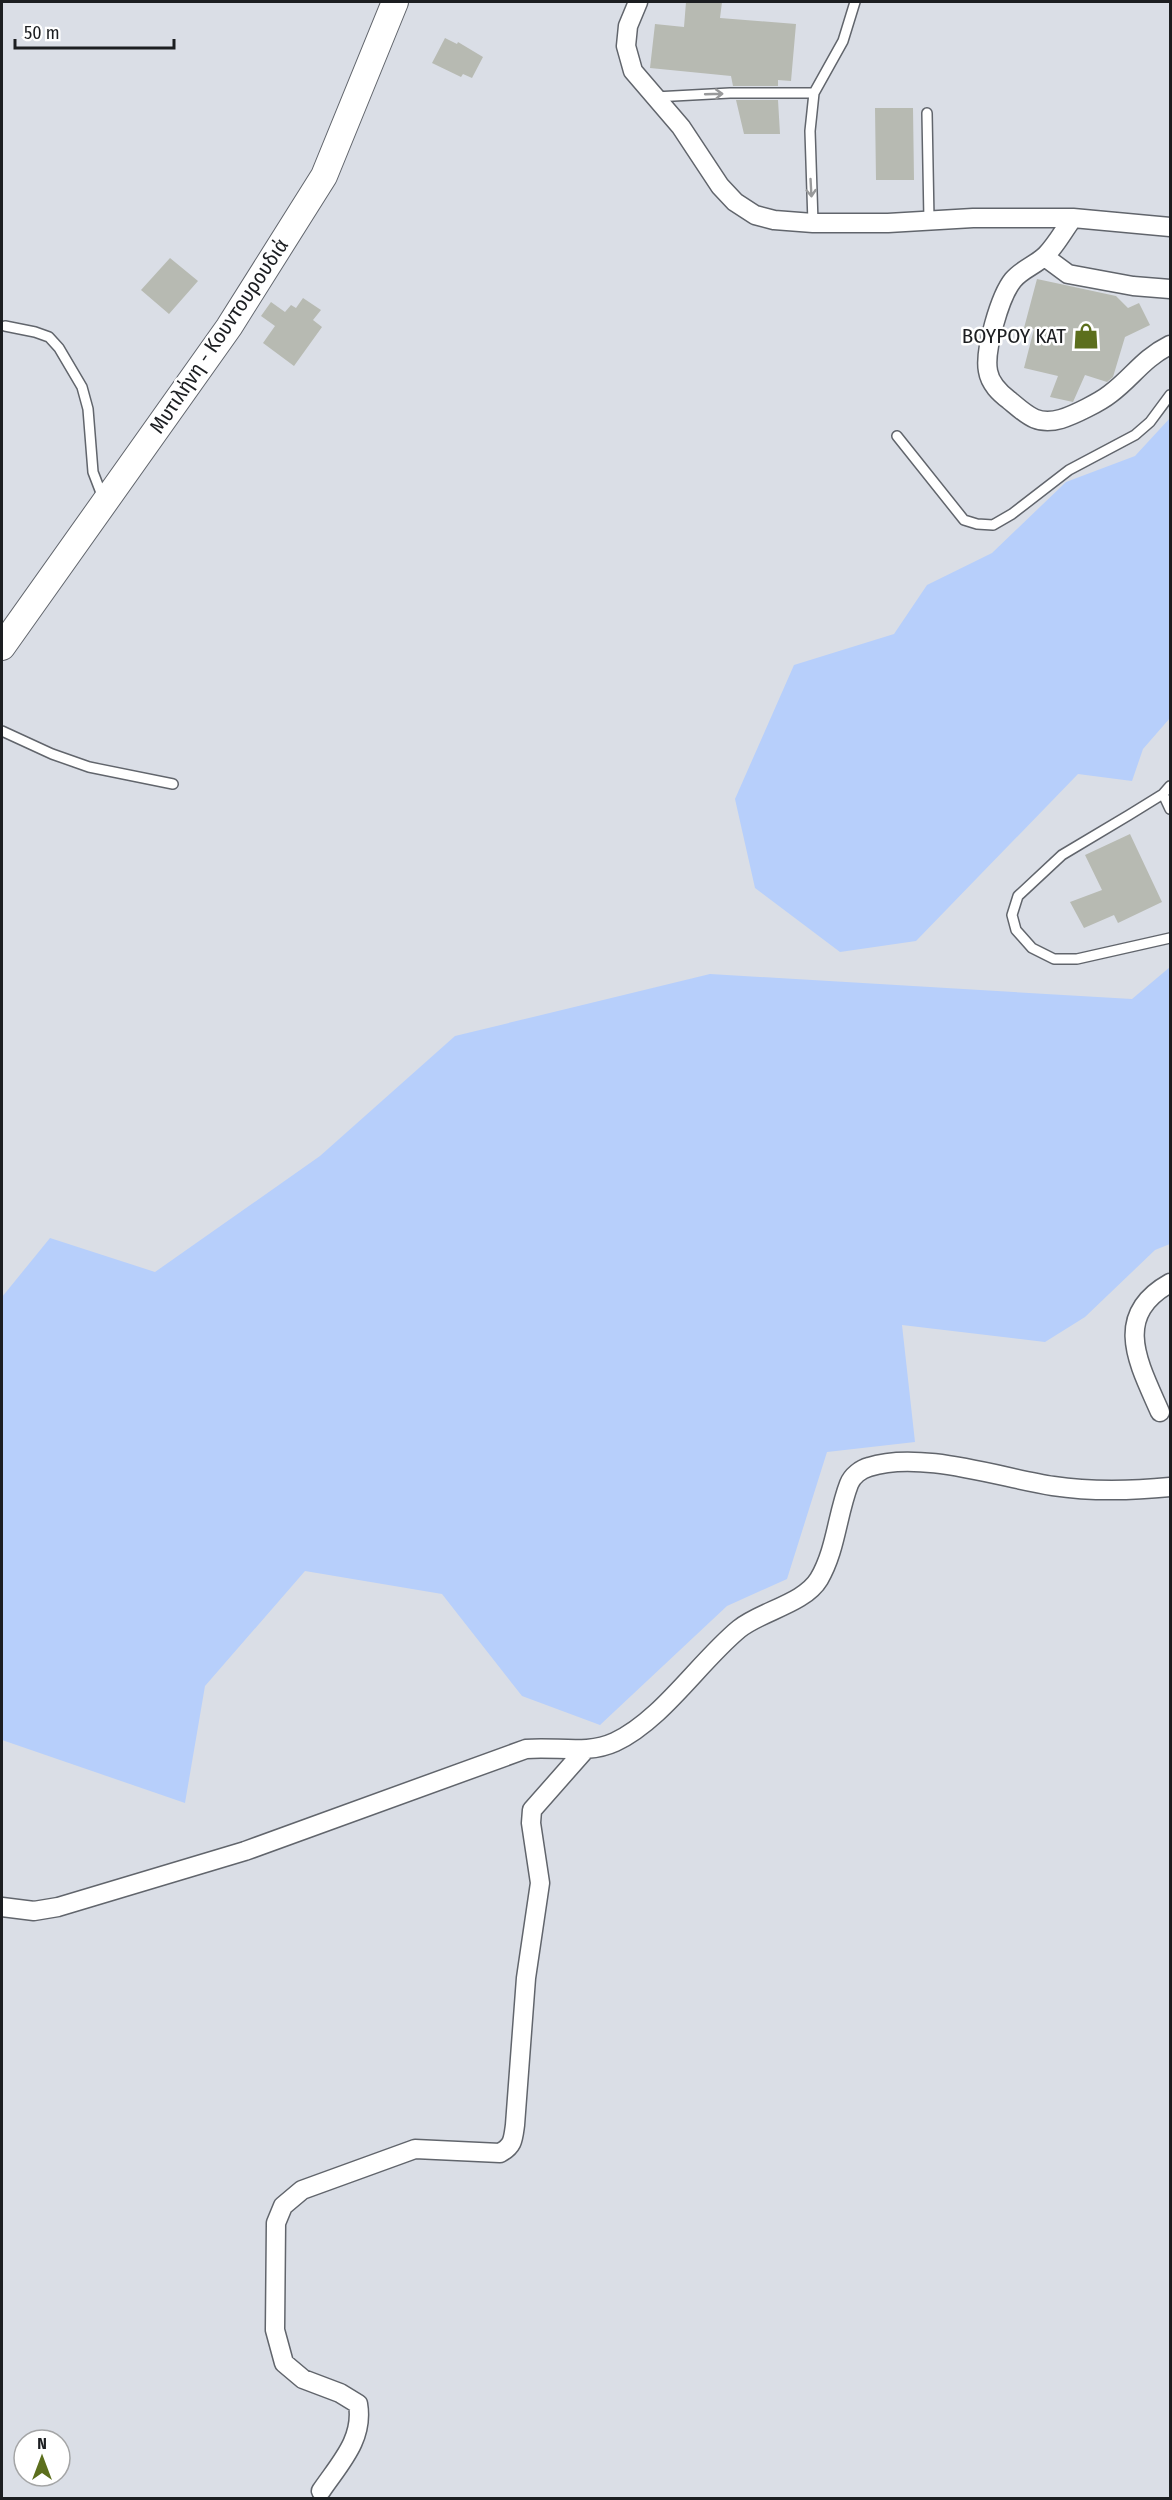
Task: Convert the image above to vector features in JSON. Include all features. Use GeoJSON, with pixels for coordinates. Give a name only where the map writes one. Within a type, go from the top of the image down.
{"type":"FeatureCollection","features":[{"type":"Feature","properties":{"kind":"main road","name":"Μυτιλήνη - Κουντουρουδιά"},"geometry":{"type":"LineString","coordinates":[[2,647],[229,327],[324,176],[395,2]]}},
{"type":"Feature","properties":{"kind":"street"},"geometry":{"type":"LineString","coordinates":[[638,2],[628,26],[626,46],[633,71],[681,127],[720,186],[735,202],[755,215],[774,220],[888,223],[929,220],[1072,218],[1170,227]]}},
{"type":"Feature","properties":{"kind":"street"},"geometry":{"type":"LineString","coordinates":[[1072,218],[1045,257],[1026,268],[1013,280],[1002,298],[990,341],[988,371],[997,390],[1030,418],[1045,422],[1063,419],[1110,394],[1156,352],[1170,345]]}},
{"type":"Feature","properties":{"kind":"street"},"geometry":{"type":"LineString","coordinates":[[1045,257],[1068,274],[1170,290]]}},
{"type":"Feature","properties":{"kind":"street"},"geometry":{"type":"LineString","coordinates":[[1160,1412],[1134,1346],[1134,1327],[1141,1307],[1160,1288],[1170,1283]]}},
{"type":"Feature","properties":{"kind":"street"},"geometry":{"type":"LineString","coordinates":[[2,1906],[34,1911],[58,1907],[234,1854],[329,1822],[526,1749],[549,1747],[584,1751],[613,1743],[633,1733],[742,1626],[806,1593],[819,1579],[830,1551],[849,1483],[855,1475],[868,1467],[898,1462],[947,1465],[1088,1491],[1131,1491],[1170,1487]]}},
{"type":"Feature","properties":{"kind":"street"},"geometry":{"type":"LineString","coordinates":[[321,2491],[354,2444],[361,2419],[358,2404],[340,2393],[303,2379],[284,2363],[275,2330],[276,2223],[284,2206],[302,2190],[415,2149],[500,2153],[509,2148],[513,2141],[515,2126],[527,1967],[540,1883],[531,1823],[532,1810],[584,1751]]}},
{"type":"Feature","properties":{"kind":"lane"},"geometry":{"type":"LineString","coordinates":[[813,222],[810,131],[814,93],[843,41],[855,2]]}},
{"type":"Feature","properties":{"kind":"lane"},"geometry":{"type":"LineString","coordinates":[[655,97],[814,93]]}},
{"type":"Feature","properties":{"kind":"lane"},"geometry":{"type":"LineString","coordinates":[[927,113],[929,220]]}},
{"type":"Feature","properties":{"kind":"lane"},"geometry":{"type":"LineString","coordinates":[[5,326],[49,337],[59,348],[82,387],[88,409],[93,472],[105,503]]}},
{"type":"Feature","properties":{"kind":"lane"},"geometry":{"type":"LineString","coordinates":[[897,436],[964,520],[993,525],[1012,514],[1069,470],[1135,435],[1150,422],[1170,395]]}},
{"type":"Feature","properties":{"kind":"lane"},"geometry":{"type":"LineString","coordinates":[[2,731],[52,754],[89,766],[173,784]]}},
{"type":"Feature","properties":{"kind":"lane"},"geometry":{"type":"LineString","coordinates":[[1170,786],[1163,794],[1062,855],[1018,896],[1012,915],[1016,930],[1032,948],[1054,959],[1077,959],[1170,938]]}},
{"type":"Feature","properties":{"kind":"lane"},"geometry":{"type":"LineString","coordinates":[[1163,794],[1170,809]]}},
{"type":"Feature","properties":{"kind":"shaded area"},"geometry":{"type":"Polygon","coordinates":[[[1170,418],[1170,718],[1143,749],[1132,781],[1078,774],[916,941],[840,952],[755,888],[735,799],[794,665],[894,634],[927,585],[992,553],[1066,482],[1135,456],[1170,418]]]}},
{"type":"Feature","properties":{"kind":"shaded area"},"geometry":{"type":"Polygon","coordinates":[[[1170,967],[1170,1244],[1155,1250],[1085,1317],[1045,1342],[902,1325],[915,1442],[827,1452],[787,1579],[727,1606],[600,1725],[522,1696],[442,1594],[305,1571],[205,1686],[185,1803],[2,1740],[2,1297],[50,1238],[155,1272],[320,1156],[455,1036],[710,974],[1132,999],[1170,967]]]}},
{"type":"Feature","properties":{"kind":"building"},"geometry":{"type":"Polygon","coordinates":[[[686,2],[722,2],[720,18],[796,24],[791,81],[778,80],[778,86],[733,86],[731,76],[650,68],[655,24],[684,27],[686,2]]]}},
{"type":"Feature","properties":{"kind":"building"},"geometry":{"type":"Polygon","coordinates":[[[445,38],[457,44],[458,42],[483,57],[472,78],[463,74],[461,77],[432,63],[445,38]]]}},
{"type":"Feature","properties":{"kind":"building"},"geometry":{"type":"Polygon","coordinates":[[[736,100],[778,100],[780,134],[744,134],[736,100]]]}},
{"type":"Feature","properties":{"kind":"building"},"geometry":{"type":"Polygon","coordinates":[[[875,108],[913,108],[914,180],[876,180],[875,108]]]}},
{"type":"Feature","properties":{"kind":"building"},"geometry":{"type":"Polygon","coordinates":[[[170,258],[198,281],[169,314],[141,290],[170,258]]]}},
{"type":"Feature","properties":{"kind":"building"},"geometry":{"type":"Polygon","coordinates":[[[1037,279],[1116,296],[1128,308],[1139,303],[1150,325],[1125,337],[1113,377],[1107,382],[1085,375],[1073,402],[1050,397],[1058,376],[1024,368],[1034,329],[1024,328],[1037,279]]]}},
{"type":"Feature","properties":{"kind":"building"},"geometry":{"type":"Polygon","coordinates":[[[303,298],[321,310],[313,320],[322,327],[294,366],[263,343],[275,326],[261,316],[271,302],[285,312],[291,305],[296,308],[303,298]]]}},
{"type":"Feature","properties":{"kind":"building"},"geometry":{"type":"Polygon","coordinates":[[[1130,834],[1162,902],[1118,923],[1114,915],[1084,928],[1070,902],[1102,890],[1085,855],[1130,834]]]}},
{"type":"Feature","properties":{"kind":"place","name":"ΒΟΥΡΟΥ ΚΑΤ"},"geometry":{"type":"Point","coordinates":[1086,336]}}]}
